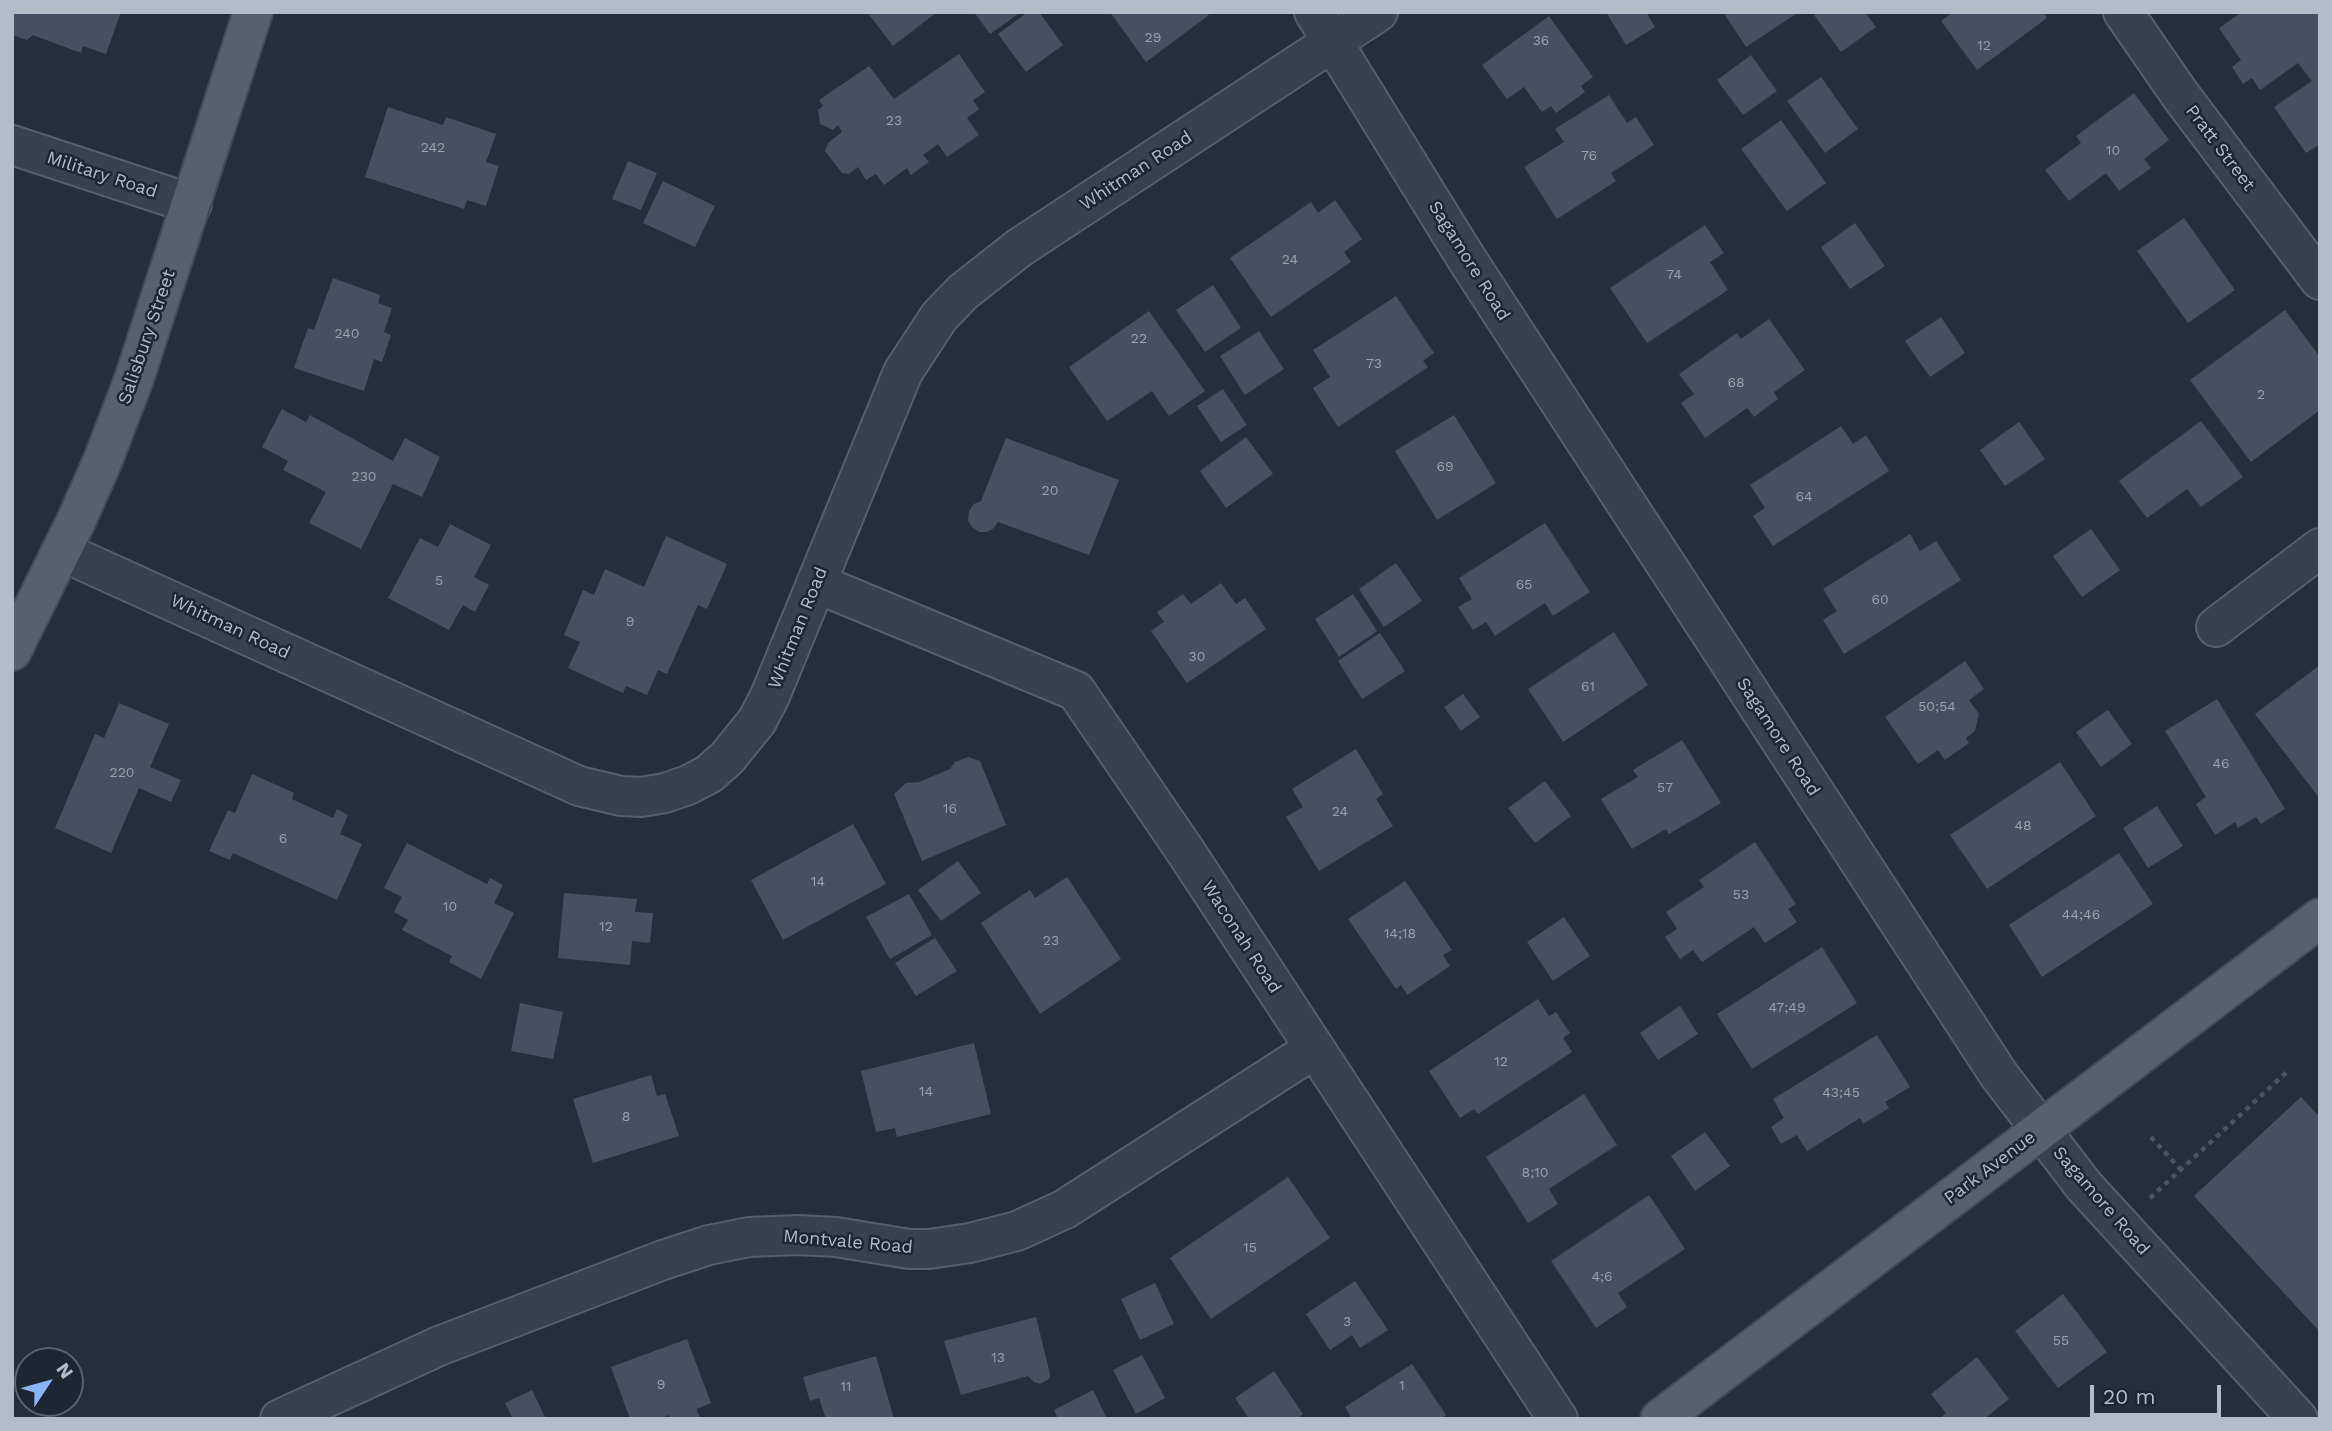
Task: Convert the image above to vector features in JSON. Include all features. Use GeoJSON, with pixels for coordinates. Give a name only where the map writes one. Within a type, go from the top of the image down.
{"type":"FeatureCollection","features":[{"type":"Feature","properties":{"kind":"main road","name":"Salisbury Street"},"geometry":{"type":"LineString","coordinates":[[12,651],[103,460],[134,379],[253,12]]}},
{"type":"Feature","properties":{"kind":"main road","name":"Park Avenue"},"geometry":{"type":"LineString","coordinates":[[1660,1419],[2320,918]]}},
{"type":"Feature","properties":{"kind":"street","name":"Whitman Road"},"geometry":{"type":"LineString","coordinates":[[61,551],[579,786],[621,796],[641,797],[688,785],[709,774],[743,740],[770,696],[903,372],[939,317],[963,292],[1019,248],[1324,27],[1378,12]]}},
{"type":"Feature","properties":{"kind":"street","name":"Pratt Street"},"geometry":{"type":"LineString","coordinates":[[2123,12],[2181,96],[2320,280]]}},
{"type":"Feature","properties":{"kind":"street","name":"Sagamore Road"},"geometry":{"type":"LineString","coordinates":[[1324,27],[1472,267],[1999,1075],[2084,1186],[2298,1419]]}},
{"type":"Feature","properties":{"kind":"street","name":"Military Road"},"geometry":{"type":"LineString","coordinates":[[12,145],[191,204]]}},
{"type":"Feature","properties":{"kind":"street"},"geometry":{"type":"LineString","coordinates":[[2216,626],[2320,548]]}},
{"type":"Feature","properties":{"kind":"street","name":"Waconah Road"},"geometry":{"type":"LineString","coordinates":[[816,583],[1076,691],[1186,852],[1558,1419]]}},
{"type":"Feature","properties":{"kind":"street","name":"Montvale Road"},"geometry":{"type":"LineString","coordinates":[[280,1419],[439,1346],[709,1245],[749,1237],[799,1235],[835,1237],[909,1249],[929,1249],[970,1243],[1017,1231],[1039,1223],[1073,1204],[1314,1049]]}},
{"type":"Feature","properties":{"kind":"path"},"geometry":{"type":"LineString","coordinates":[[2145,1203],[2289,1070]]}},
{"type":"Feature","properties":{"kind":"path"},"geometry":{"type":"LineString","coordinates":[[2151,1137],[2181,1170]]}},
{"type":"Feature","properties":{"kind":"building"},"geometry":{"type":"Polygon","coordinates":[[[12,12],[121,12],[106,54],[83,46],[81,53],[33,35],[27,40],[12,35],[12,12]]]}},
{"type":"Feature","properties":{"kind":"building"},"geometry":{"type":"Polygon","coordinates":[[[867,12],[937,12],[893,46],[867,12]]]}},
{"type":"Feature","properties":{"kind":"building"},"geometry":{"type":"Polygon","coordinates":[[[974,12],[1021,12],[990,34],[974,12]]]}},
{"type":"Feature","properties":{"kind":"building"},"geometry":{"type":"Polygon","coordinates":[[[1028,12],[1039,12],[1063,45],[1026,72],[998,34],[1028,12]]]}},
{"type":"Feature","properties":{"kind":"building"},"geometry":{"type":"Polygon","coordinates":[[[1110,12],[1206,12],[1209,15],[1146,62],[1110,12]]]}},
{"type":"Feature","properties":{"kind":"building"},"geometry":{"type":"Polygon","coordinates":[[[1606,12],[1646,12],[1655,27],[1626,45],[1606,12]]]}},
{"type":"Feature","properties":{"kind":"building"},"geometry":{"type":"Polygon","coordinates":[[[1723,12],[1794,12],[1796,14],[1746,47],[1723,12]]]}},
{"type":"Feature","properties":{"kind":"building"},"geometry":{"type":"Polygon","coordinates":[[[1818,12],[1865,12],[1876,27],[1841,52],[1814,15],[1818,12]]]}},
{"type":"Feature","properties":{"kind":"building"},"geometry":{"type":"Polygon","coordinates":[[[1953,12],[2043,12],[2047,18],[1977,70],[1941,21],[1953,12]]]}},
{"type":"Feature","properties":{"kind":"building"},"geometry":{"type":"Polygon","coordinates":[[[2242,12],[2320,12],[2320,144],[2306,153],[2274,107],[2312,81],[2298,63],[2260,90],[2252,78],[2243,84],[2232,67],[2241,60],[2219,28],[2242,12]]]}},
{"type":"Feature","properties":{"kind":"building"},"geometry":{"type":"Polygon","coordinates":[[[1549,16],[1593,77],[1581,86],[1585,92],[1556,113],[1551,106],[1542,112],[1524,87],[1507,99],[1482,65],[1549,16]]]}},
{"type":"Feature","properties":{"kind":"building"},"geometry":{"type":"Polygon","coordinates":[[[959,54],[985,92],[973,100],[979,109],[967,118],[979,135],[947,157],[938,144],[923,155],[929,162],[911,175],[907,168],[884,185],[876,174],[866,180],[858,167],[849,174],[842,173],[825,151],[828,143],[842,132],[838,125],[833,130],[820,124],[818,110],[823,106],[819,100],[869,66],[894,99],[959,54]]]}},
{"type":"Feature","properties":{"kind":"building"},"geometry":{"type":"Polygon","coordinates":[[[1751,55],[1777,91],[1743,115],[1717,80],[1751,55]]]}},
{"type":"Feature","properties":{"kind":"building"},"geometry":{"type":"Polygon","coordinates":[[[1821,77],[1858,129],[1825,153],[1787,101],[1821,77]]]}},
{"type":"Feature","properties":{"kind":"building"},"geometry":{"type":"Polygon","coordinates":[[[2134,93],[2169,140],[2144,159],[2151,168],[2119,191],[2106,173],[2069,201],[2045,170],[2081,143],[2076,136],[2134,93]]]}},
{"type":"Feature","properties":{"kind":"building"},"geometry":{"type":"Polygon","coordinates":[[[1609,95],[1627,123],[1636,117],[1654,145],[1611,173],[1616,181],[1557,219],[1524,167],[1564,142],[1555,129],[1609,95]]]}},
{"type":"Feature","properties":{"kind":"building"},"geometry":{"type":"Polygon","coordinates":[[[388,107],[443,125],[446,117],[496,134],[486,162],[499,166],[486,206],[467,200],[464,209],[365,177],[388,107]]]}},
{"type":"Feature","properties":{"kind":"building"},"geometry":{"type":"Polygon","coordinates":[[[1781,120],[1826,183],[1787,211],[1741,149],[1781,120]]]}},
{"type":"Feature","properties":{"kind":"building"},"geometry":{"type":"Polygon","coordinates":[[[628,161],[657,173],[641,210],[612,199],[628,161]]]}},
{"type":"Feature","properties":{"kind":"building"},"geometry":{"type":"Polygon","coordinates":[[[663,181],[715,206],[695,247],[643,223],[663,181]]]}},
{"type":"Feature","properties":{"kind":"building"},"geometry":{"type":"Polygon","coordinates":[[[1335,200],[1362,239],[1344,252],[1351,262],[1271,317],[1230,258],[1311,202],[1318,213],[1335,200]]]}},
{"type":"Feature","properties":{"kind":"building"},"geometry":{"type":"Polygon","coordinates":[[[2184,218],[2235,290],[2188,323],[2137,251],[2184,218]]]}},
{"type":"Feature","properties":{"kind":"building"},"geometry":{"type":"Polygon","coordinates":[[[1855,223],[1885,266],[1850,289],[1821,247],[1855,223]]]}},
{"type":"Feature","properties":{"kind":"building"},"geometry":{"type":"Polygon","coordinates":[[[1705,225],[1724,253],[1710,262],[1728,290],[1647,343],[1610,288],[1705,225]]]}},
{"type":"Feature","properties":{"kind":"building"},"geometry":{"type":"Polygon","coordinates":[[[333,278],[380,295],[378,303],[392,308],[384,332],[391,335],[382,362],[374,359],[364,391],[294,368],[308,328],[314,330],[333,278]]]}},
{"type":"Feature","properties":{"kind":"building"},"geometry":{"type":"Polygon","coordinates":[[[1213,285],[1241,328],[1205,352],[1176,310],[1213,285]]]}},
{"type":"Feature","properties":{"kind":"building"},"geometry":{"type":"Polygon","coordinates":[[[1396,296],[1434,353],[1423,361],[1428,367],[1338,427],[1313,388],[1330,377],[1313,350],[1396,296]]]}},
{"type":"Feature","properties":{"kind":"building"},"geometry":{"type":"Polygon","coordinates":[[[2285,310],[2320,357],[2320,410],[2251,462],[2190,380],[2285,310]]]}},
{"type":"Feature","properties":{"kind":"building"},"geometry":{"type":"Polygon","coordinates":[[[1149,311],[1205,391],[1169,416],[1152,391],[1107,421],[1069,367],[1149,311]]]}},
{"type":"Feature","properties":{"kind":"building"},"geometry":{"type":"Polygon","coordinates":[[[1941,317],[1965,353],[1930,377],[1905,341],[1941,317]]]}},
{"type":"Feature","properties":{"kind":"building"},"geometry":{"type":"Polygon","coordinates":[[[1769,319],[1805,370],[1774,392],[1778,399],[1754,417],[1747,408],[1705,438],[1681,403],[1694,394],[1679,374],[1737,333],[1741,339],[1769,319]]]}},
{"type":"Feature","properties":{"kind":"building"},"geometry":{"type":"Polygon","coordinates":[[[1259,331],[1284,369],[1245,395],[1220,356],[1259,331]]]}},
{"type":"Feature","properties":{"kind":"building"},"geometry":{"type":"Polygon","coordinates":[[[1223,389],[1247,425],[1221,442],[1197,406],[1223,389]]]}},
{"type":"Feature","properties":{"kind":"building"},"geometry":{"type":"Polygon","coordinates":[[[282,409],[306,422],[310,415],[393,461],[405,438],[440,457],[422,497],[393,484],[361,549],[309,523],[326,492],[283,470],[288,461],[262,447],[282,409]]]}},
{"type":"Feature","properties":{"kind":"building"},"geometry":{"type":"Polygon","coordinates":[[[1454,415],[1496,483],[1437,520],[1395,451],[1454,415]]]}},
{"type":"Feature","properties":{"kind":"building"},"geometry":{"type":"Polygon","coordinates":[[[2201,421],[2243,477],[2201,507],[2187,489],[2147,518],[2119,481],[2201,421]]]}},
{"type":"Feature","properties":{"kind":"building"},"geometry":{"type":"Polygon","coordinates":[[[2019,422],[2045,459],[2005,486],[1980,450],[2019,422]]]}},
{"type":"Feature","properties":{"kind":"building"},"geometry":{"type":"Polygon","coordinates":[[[1841,426],[1853,444],[1866,435],[1889,471],[1773,546],[1753,516],[1765,508],[1750,485],[1841,426]]]}},
{"type":"Feature","properties":{"kind":"building"},"geometry":{"type":"Polygon","coordinates":[[[1246,437],[1273,474],[1226,508],[1200,471],[1246,437]]]}},
{"type":"Feature","properties":{"kind":"building"},"geometry":{"type":"Polygon","coordinates":[[[1006,438],[1119,480],[1089,555],[998,522],[987,532],[979,532],[972,527],[968,521],[969,511],[974,504],[981,501],[1006,438]]]}},
{"type":"Feature","properties":{"kind":"building"},"geometry":{"type":"Polygon","coordinates":[[[1545,523],[1590,592],[1553,616],[1545,603],[1495,636],[1486,622],[1473,630],[1458,607],[1472,599],[1459,578],[1545,523]]]}},
{"type":"Feature","properties":{"kind":"building"},"geometry":{"type":"Polygon","coordinates":[[[450,524],[491,545],[474,577],[489,585],[475,612],[463,605],[449,630],[388,598],[420,538],[438,547],[450,524]]]}},
{"type":"Feature","properties":{"kind":"building"},"geometry":{"type":"Polygon","coordinates":[[[2091,529],[2120,570],[2082,597],[2053,556],[2091,529]]]}},
{"type":"Feature","properties":{"kind":"building"},"geometry":{"type":"Polygon","coordinates":[[[1910,534],[1920,551],[1936,541],[1961,580],[1844,654],[1823,620],[1837,611],[1823,589],[1910,534]]]}},
{"type":"Feature","properties":{"kind":"building"},"geometry":{"type":"Polygon","coordinates":[[[666,536],[727,564],[707,609],[698,605],[667,674],[658,670],[647,695],[626,686],[623,693],[568,668],[580,642],[564,635],[583,590],[594,595],[605,569],[644,587],[666,536]]]}},
{"type":"Feature","properties":{"kind":"building"},"geometry":{"type":"Polygon","coordinates":[[[1396,563],[1422,601],[1384,627],[1359,589],[1396,563]]]}},
{"type":"Feature","properties":{"kind":"building"},"geometry":{"type":"Polygon","coordinates":[[[1221,583],[1236,604],[1245,598],[1266,629],[1187,683],[1151,631],[1164,622],[1157,612],[1183,594],[1191,604],[1221,583]]]}},
{"type":"Feature","properties":{"kind":"building"},"geometry":{"type":"Polygon","coordinates":[[[1353,594],[1377,631],[1339,657],[1315,619],[1353,594]]]}},
{"type":"Feature","properties":{"kind":"building"},"geometry":{"type":"Polygon","coordinates":[[[1614,632],[1648,685],[1563,742],[1528,689],[1614,632]]]}},
{"type":"Feature","properties":{"kind":"building"},"geometry":{"type":"Polygon","coordinates":[[[1380,633],[1405,671],[1362,699],[1338,661],[1380,633]]]}},
{"type":"Feature","properties":{"kind":"building"},"geometry":{"type":"Polygon","coordinates":[[[1965,661],[1984,689],[1969,700],[1979,714],[1975,731],[1966,738],[1969,743],[1945,760],[1938,750],[1918,764],[1885,717],[1965,661]]]}},
{"type":"Feature","properties":{"kind":"building"},"geometry":{"type":"Polygon","coordinates":[[[2320,665],[2320,799],[2255,714],[2320,665]]]}},
{"type":"Feature","properties":{"kind":"building"},"geometry":{"type":"Polygon","coordinates":[[[1463,694],[1480,717],[1461,731],[1444,707],[1463,694]]]}},
{"type":"Feature","properties":{"kind":"building"},"geometry":{"type":"Polygon","coordinates":[[[2217,699],[2285,809],[2261,824],[2256,817],[2238,828],[2235,822],[2215,835],[2196,804],[2206,797],[2165,731],[2217,699]]]}},
{"type":"Feature","properties":{"kind":"building"},"geometry":{"type":"Polygon","coordinates":[[[119,703],[169,724],[150,767],[181,780],[171,802],[139,788],[111,853],[55,828],[95,734],[104,738],[119,703]]]}},
{"type":"Feature","properties":{"kind":"building"},"geometry":{"type":"Polygon","coordinates":[[[2108,710],[2132,744],[2101,767],[2076,732],[2108,710]]]}},
{"type":"Feature","properties":{"kind":"building"},"geometry":{"type":"Polygon","coordinates":[[[1682,740],[1721,803],[1669,834],[1666,829],[1632,849],[1601,799],[1638,777],[1633,770],[1682,740]]]}},
{"type":"Feature","properties":{"kind":"building"},"geometry":{"type":"Polygon","coordinates":[[[1356,749],[1383,794],[1376,799],[1393,826],[1319,871],[1286,817],[1303,807],[1292,789],[1356,749]]]}},
{"type":"Feature","properties":{"kind":"building"},"geometry":{"type":"Polygon","coordinates":[[[968,757],[980,761],[1006,825],[922,861],[894,794],[906,783],[919,782],[950,769],[955,762],[968,757]]]}},
{"type":"Feature","properties":{"kind":"building"},"geometry":{"type":"Polygon","coordinates":[[[2060,762],[2096,816],[1987,889],[1950,835],[2060,762]]]}},
{"type":"Feature","properties":{"kind":"building"},"geometry":{"type":"Polygon","coordinates":[[[252,774],[294,793],[292,799],[333,818],[337,809],[348,815],[340,834],[362,844],[337,900],[233,853],[230,860],[209,851],[228,810],[235,813],[252,774]]]}},
{"type":"Feature","properties":{"kind":"building"},"geometry":{"type":"Polygon","coordinates":[[[1545,781],[1571,816],[1535,843],[1508,808],[1545,781]]]}},
{"type":"Feature","properties":{"kind":"building"},"geometry":{"type":"Polygon","coordinates":[[[2157,806],[2183,846],[2148,868],[2123,828],[2157,806]]]}},
{"type":"Feature","properties":{"kind":"building"},"geometry":{"type":"Polygon","coordinates":[[[853,824],[886,884],[783,940],[751,880],[853,824]]]}},
{"type":"Feature","properties":{"kind":"building"},"geometry":{"type":"Polygon","coordinates":[[[1755,842],[1796,904],[1788,909],[1797,922],[1765,943],[1754,927],[1702,962],[1693,950],[1680,959],[1665,937],[1677,929],[1666,912],[1704,887],[1699,880],[1755,842]]]}},
{"type":"Feature","properties":{"kind":"building"},"geometry":{"type":"Polygon","coordinates":[[[407,843],[487,884],[490,878],[503,885],[494,903],[514,913],[481,979],[449,962],[452,956],[402,930],[408,920],[394,912],[402,897],[384,888],[407,843]]]}},
{"type":"Feature","properties":{"kind":"building"},"geometry":{"type":"Polygon","coordinates":[[[2119,853],[2153,904],[2042,977],[2009,925],[2119,853]]]}},
{"type":"Feature","properties":{"kind":"building"},"geometry":{"type":"Polygon","coordinates":[[[958,861],[981,893],[941,921],[918,890],[958,861]]]}},
{"type":"Feature","properties":{"kind":"building"},"geometry":{"type":"Polygon","coordinates":[[[1067,877],[1121,959],[1040,1014],[981,923],[1030,890],[1035,898],[1067,877]]]}},
{"type":"Feature","properties":{"kind":"building"},"geometry":{"type":"Polygon","coordinates":[[[1405,881],[1452,950],[1443,955],[1450,966],[1407,995],[1401,985],[1396,989],[1348,919],[1405,881]]]}},
{"type":"Feature","properties":{"kind":"building"},"geometry":{"type":"Polygon","coordinates":[[[564,893],[637,899],[635,912],[653,913],[650,943],[632,941],[630,965],[558,958],[564,893]]]}},
{"type":"Feature","properties":{"kind":"building"},"geometry":{"type":"Polygon","coordinates":[[[909,894],[932,935],[890,959],[866,917],[909,894]]]}},
{"type":"Feature","properties":{"kind":"building"},"geometry":{"type":"Polygon","coordinates":[[[1564,917],[1590,956],[1553,981],[1527,942],[1564,917]]]}},
{"type":"Feature","properties":{"kind":"building"},"geometry":{"type":"Polygon","coordinates":[[[935,938],[957,971],[916,996],[895,963],[935,938]]]}},
{"type":"Feature","properties":{"kind":"building"},"geometry":{"type":"Polygon","coordinates":[[[1822,947],[1857,1003],[1752,1069],[1717,1014],[1822,947]]]}},
{"type":"Feature","properties":{"kind":"building"},"geometry":{"type":"Polygon","coordinates":[[[1538,999],[1549,1016],[1556,1012],[1570,1033],[1563,1038],[1572,1052],[1478,1114],[1474,1109],[1460,1118],[1429,1071],[1538,999]]]}},
{"type":"Feature","properties":{"kind":"building"},"geometry":{"type":"Polygon","coordinates":[[[520,1003],[563,1012],[553,1059],[511,1051],[520,1003]]]}},
{"type":"Feature","properties":{"kind":"building"},"geometry":{"type":"Polygon","coordinates":[[[1680,1006],[1698,1034],[1658,1060],[1640,1033],[1680,1006]]]}},
{"type":"Feature","properties":{"kind":"building"},"geometry":{"type":"Polygon","coordinates":[[[1877,1035],[1910,1087],[1885,1102],[1889,1108],[1863,1124],[1860,1118],[1807,1151],[1797,1135],[1781,1144],[1771,1127],[1784,1118],[1773,1099],[1877,1035]]]}},
{"type":"Feature","properties":{"kind":"building"},"geometry":{"type":"Polygon","coordinates":[[[974,1043],[991,1114],[897,1137],[895,1128],[876,1132],[861,1071],[974,1043]]]}},
{"type":"Feature","properties":{"kind":"building"},"geometry":{"type":"Polygon","coordinates":[[[651,1075],[657,1096],[665,1094],[679,1136],[593,1163],[573,1099],[651,1075]]]}},
{"type":"Feature","properties":{"kind":"building"},"geometry":{"type":"Polygon","coordinates":[[[1584,1094],[1617,1145],[1549,1189],[1558,1204],[1528,1223],[1486,1157],[1584,1094]]]}},
{"type":"Feature","properties":{"kind":"building"},"geometry":{"type":"Polygon","coordinates":[[[2301,1097],[2320,1117],[2320,1332],[2194,1196],[2301,1097]]]}},
{"type":"Feature","properties":{"kind":"building"},"geometry":{"type":"Polygon","coordinates":[[[1705,1132],[1730,1166],[1695,1191],[1671,1156],[1705,1132]]]}},
{"type":"Feature","properties":{"kind":"building"},"geometry":{"type":"Polygon","coordinates":[[[1288,1177],[1330,1238],[1211,1319],[1170,1258],[1288,1177]]]}},
{"type":"Feature","properties":{"kind":"building"},"geometry":{"type":"Polygon","coordinates":[[[1649,1195],[1685,1249],[1618,1293],[1627,1307],[1596,1328],[1551,1261],[1649,1195]]]}},
{"type":"Feature","properties":{"kind":"building"},"geometry":{"type":"Polygon","coordinates":[[[1355,1281],[1388,1330],[1360,1348],[1352,1335],[1330,1350],[1306,1314],[1355,1281]]]}},
{"type":"Feature","properties":{"kind":"building"},"geometry":{"type":"Polygon","coordinates":[[[1155,1283],[1174,1324],[1140,1340],[1121,1299],[1155,1283]]]}},
{"type":"Feature","properties":{"kind":"building"},"geometry":{"type":"Polygon","coordinates":[[[2063,1294],[2107,1352],[2058,1388],[2015,1331],[2063,1294]]]}},
{"type":"Feature","properties":{"kind":"building"},"geometry":{"type":"Polygon","coordinates":[[[1036,1317],[1049,1379],[1040,1384],[1028,1376],[961,1395],[944,1341],[1036,1317]]]}},
{"type":"Feature","properties":{"kind":"building"},"geometry":{"type":"Polygon","coordinates":[[[687,1339],[711,1403],[697,1409],[700,1419],[670,1419],[669,1415],[659,1419],[630,1419],[611,1367],[687,1339]]]}},
{"type":"Feature","properties":{"kind":"building"},"geometry":{"type":"Polygon","coordinates":[[[1142,1355],[1165,1398],[1136,1414],[1113,1370],[1142,1355]]]}},
{"type":"Feature","properties":{"kind":"building"},"geometry":{"type":"Polygon","coordinates":[[[876,1356],[894,1419],[826,1419],[819,1398],[810,1401],[803,1377],[876,1356]]]}},
{"type":"Feature","properties":{"kind":"building"},"geometry":{"type":"Polygon","coordinates":[[[1977,1357],[2009,1399],[1984,1419],[1940,1419],[1946,1413],[1931,1394],[1977,1357]]]}},
{"type":"Feature","properties":{"kind":"building"},"geometry":{"type":"Polygon","coordinates":[[[1412,1364],[1446,1415],[1441,1419],[1352,1419],[1345,1407],[1412,1364]]]}},
{"type":"Feature","properties":{"kind":"building"},"geometry":{"type":"Polygon","coordinates":[[[1274,1371],[1303,1414],[1297,1419],[1249,1419],[1235,1398],[1274,1371]]]}},
{"type":"Feature","properties":{"kind":"building"},"geometry":{"type":"Polygon","coordinates":[[[532,1390],[546,1419],[513,1419],[505,1403],[532,1390]]]}},
{"type":"Feature","properties":{"kind":"building"},"geometry":{"type":"Polygon","coordinates":[[[1093,1390],[1107,1419],[1058,1419],[1054,1410],[1093,1390]]]}}]}
